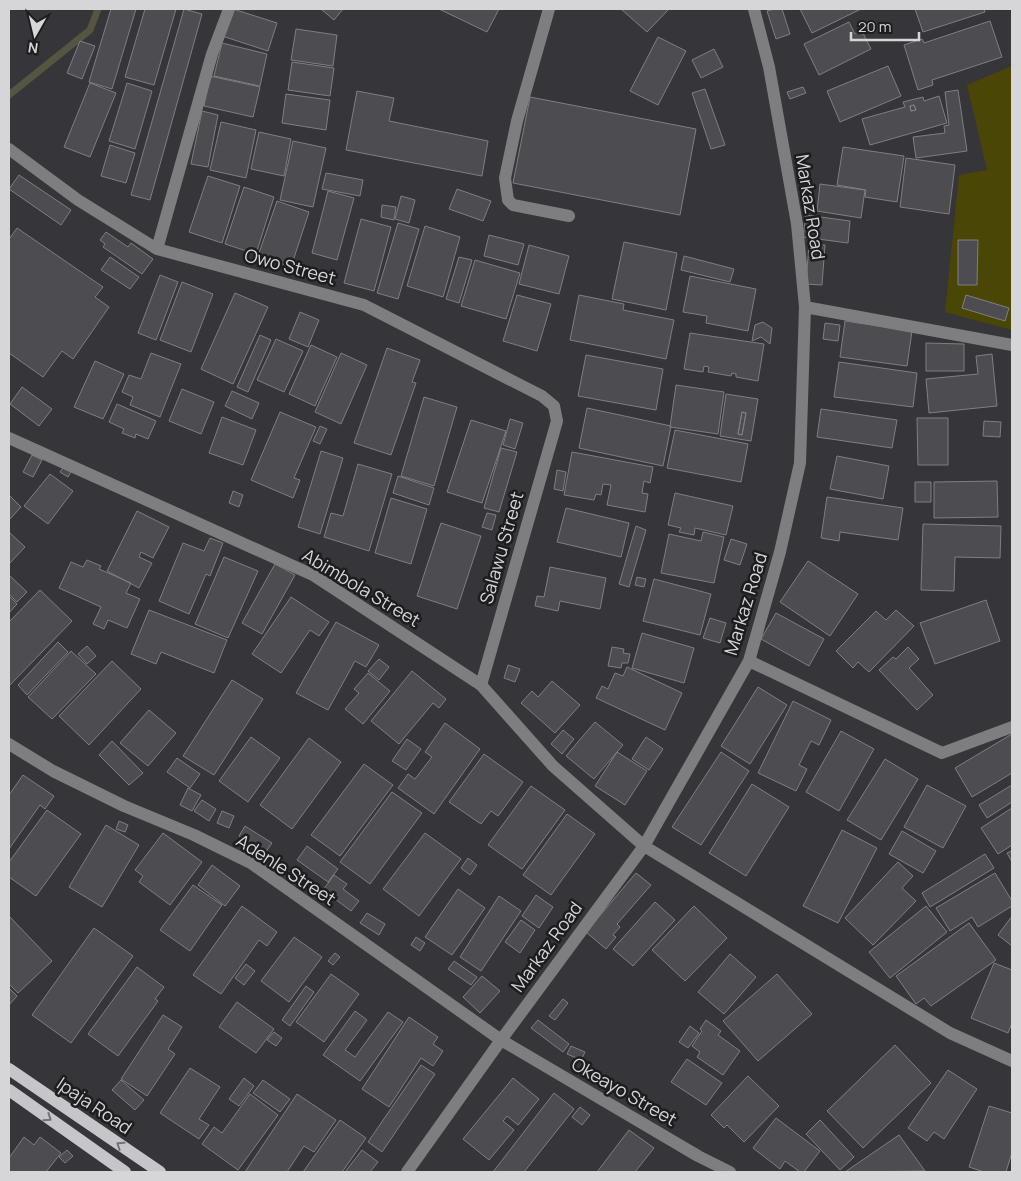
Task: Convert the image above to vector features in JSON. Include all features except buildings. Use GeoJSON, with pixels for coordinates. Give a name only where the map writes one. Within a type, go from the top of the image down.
{"type":"FeatureCollection","features":[{"type":"Feature","properties":{"kind":"main road","name":"Ipaja Road"},"geometry":{"type":"LineString","coordinates":[[9,1069],[160,1172]]}},
{"type":"Feature","properties":{"kind":"main road","name":"Ipaja Road"},"geometry":{"type":"LineString","coordinates":[[9,1090],[125,1172]]}},
{"type":"Feature","properties":{"kind":"street"},"geometry":{"type":"LineString","coordinates":[[157,249],[212,54],[229,9]]}},
{"type":"Feature","properties":{"kind":"street"},"geometry":{"type":"LineString","coordinates":[[549,9],[517,121],[505,178],[506,192],[508,200],[513,205],[569,216]]}},
{"type":"Feature","properties":{"kind":"street","name":"Markaz Road"},"geometry":{"type":"LineString","coordinates":[[407,1172],[500,1040],[644,846],[749,661],[780,552],[800,463],[805,307],[797,224],[769,67],[754,9]]}},
{"type":"Feature","properties":{"kind":"street","name":"Owo Street"},"geometry":{"type":"LineString","coordinates":[[9,149],[78,200],[157,249],[364,305],[542,396],[554,406],[557,420]]}},
{"type":"Feature","properties":{"kind":"street"},"geometry":{"type":"LineString","coordinates":[[805,307],[1012,345]]}},
{"type":"Feature","properties":{"kind":"street","name":"Salawu Street"},"geometry":{"type":"LineString","coordinates":[[481,685],[557,420]]}},
{"type":"Feature","properties":{"kind":"street","name":"Abimbola Street"},"geometry":{"type":"LineString","coordinates":[[9,438],[313,575],[481,685],[553,766],[644,846],[950,1033],[1012,1061]]}},
{"type":"Feature","properties":{"kind":"street"},"geometry":{"type":"LineString","coordinates":[[749,661],[942,752],[1012,727]]}},
{"type":"Feature","properties":{"kind":"street","name":"Adenle Street"},"geometry":{"type":"LineString","coordinates":[[9,744],[54,771],[124,806],[194,835],[251,863],[500,1040]]}},
{"type":"Feature","properties":{"kind":"street","name":"Okeayo Street"},"geometry":{"type":"LineString","coordinates":[[500,1040],[698,1156],[730,1172]]}},
{"type":"Feature","properties":{"kind":"shaded area"},"geometry":{"type":"Polygon","coordinates":[[[1012,66],[1012,330],[945,312],[959,175],[987,170],[967,85],[1012,66]]]}},
{"type":"Feature","properties":{"kind":"waterway"},"geometry":{"type":"LineString","coordinates":[[9,95],[90,30],[98,9]]}}]}
